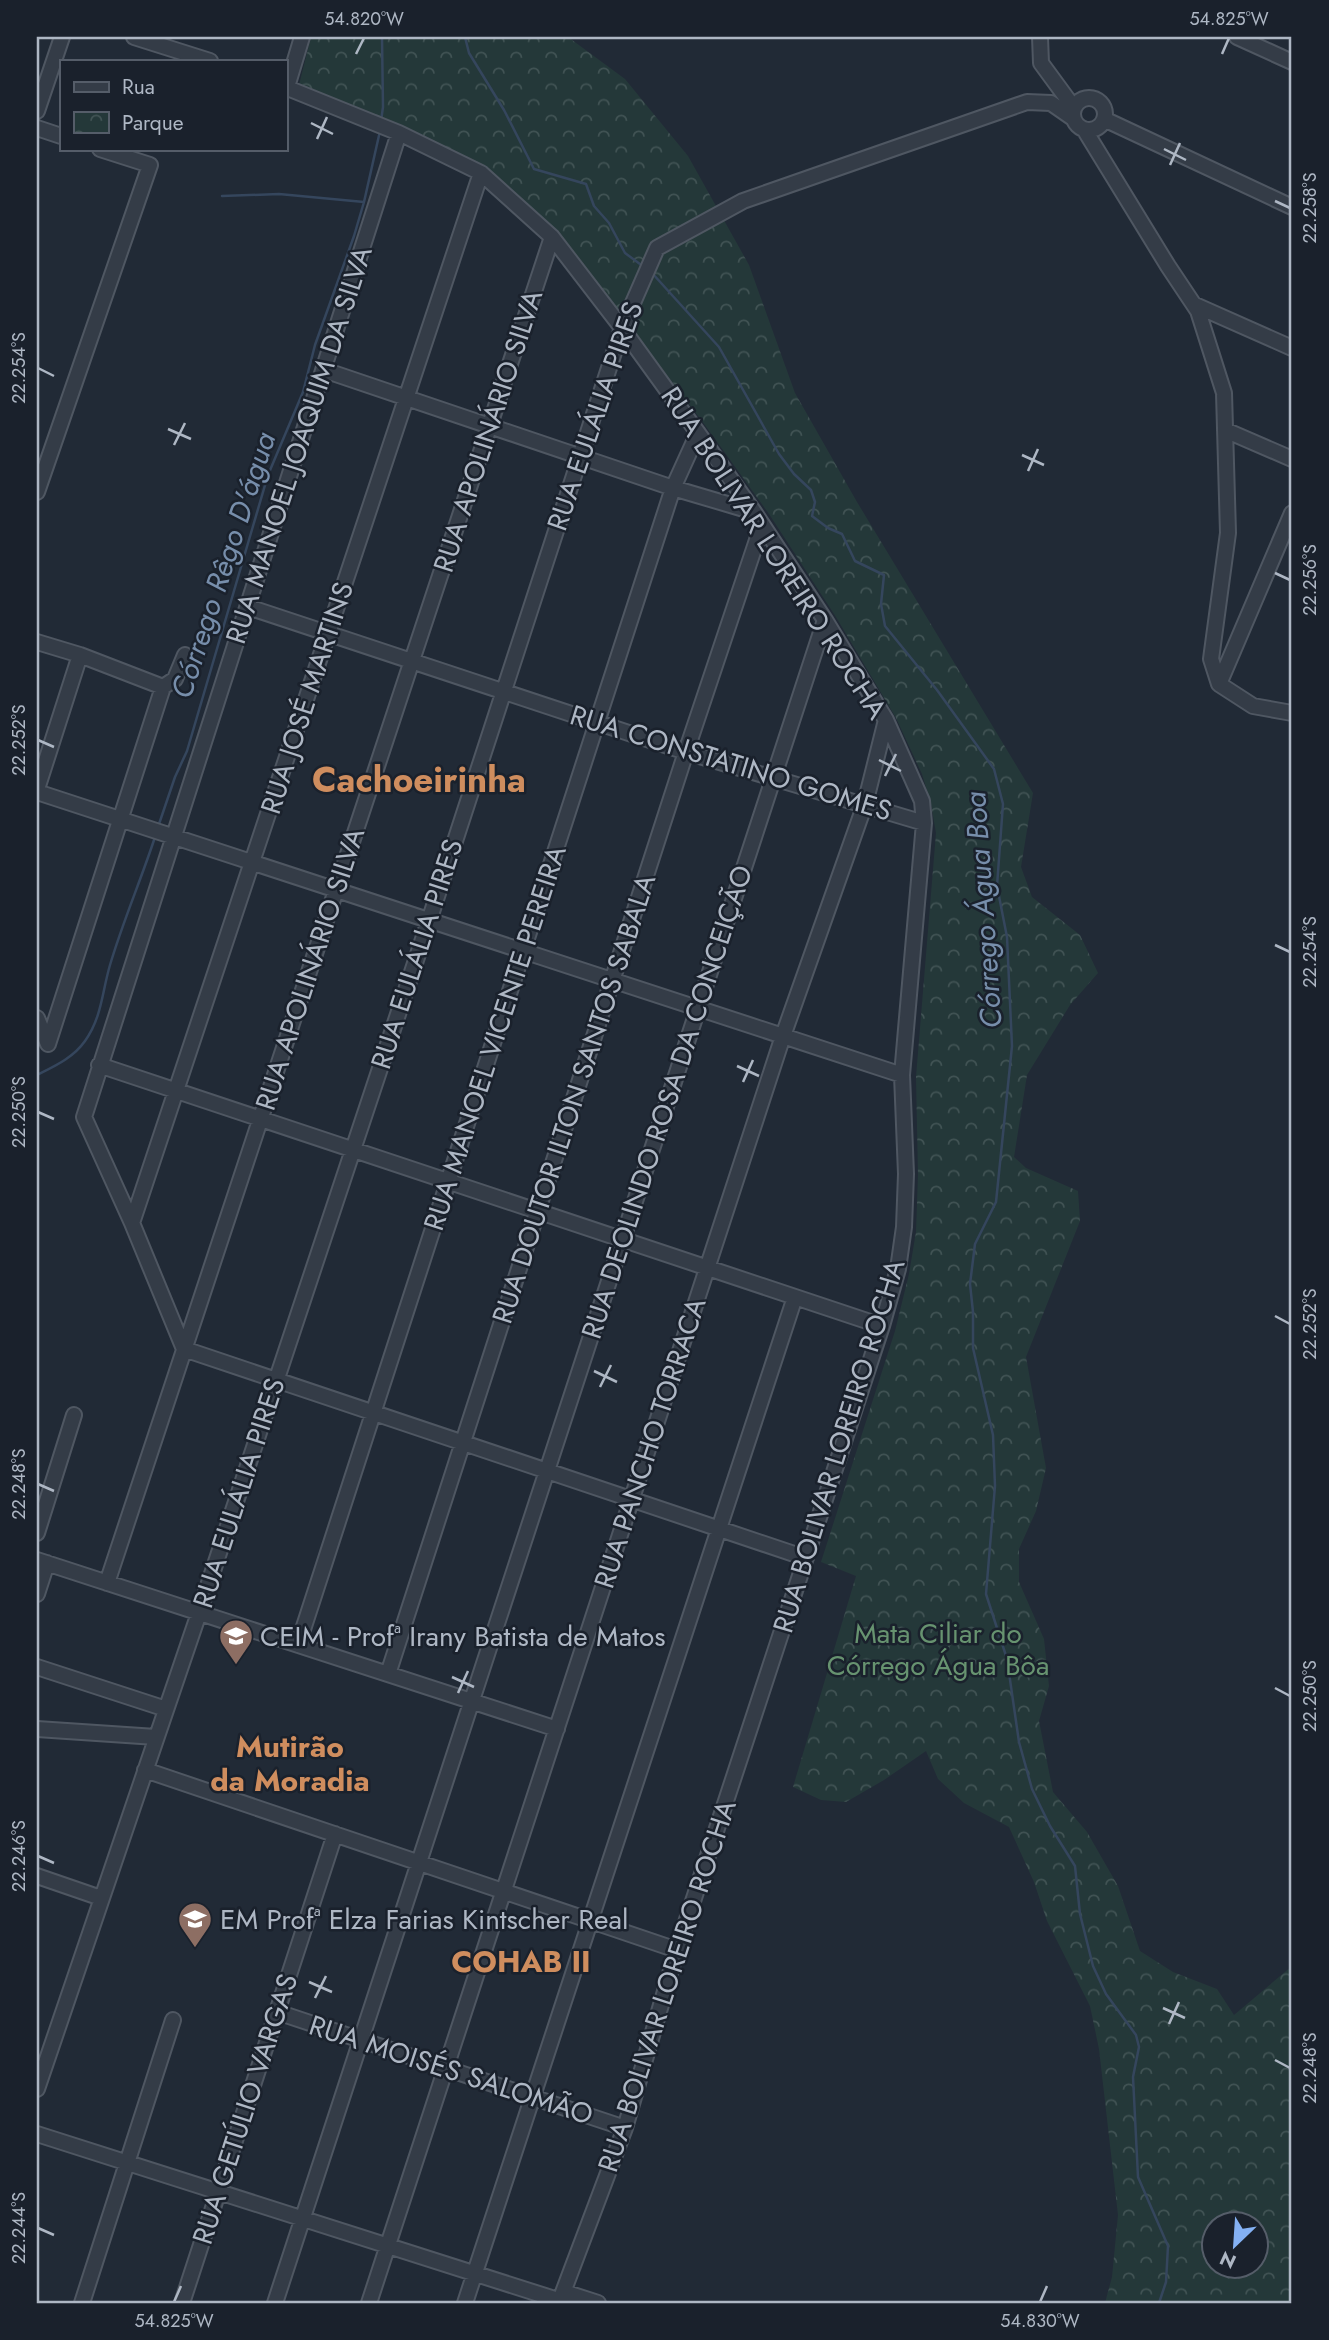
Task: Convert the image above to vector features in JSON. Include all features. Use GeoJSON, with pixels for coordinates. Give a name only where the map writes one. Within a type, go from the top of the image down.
{"type":"FeatureCollection","features":[{"type":"Feature","properties":{"kind":"street"},"geometry":{"type":"LineString","coordinates":[[37,111],[62,37]]}},
{"type":"Feature","properties":{"kind":"street"},"geometry":{"type":"LineString","coordinates":[[134,37],[205,60]]}},
{"type":"Feature","properties":{"kind":"street"},"geometry":{"type":"LineString","coordinates":[[287,84],[302,37]]}},
{"type":"Feature","properties":{"kind":"street"},"geometry":{"type":"LineString","coordinates":[[1040,37],[1041,63],[1195,305],[1224,393],[1228,533],[1211,659],[1219,684],[1253,706],[1292,713]]}},
{"type":"Feature","properties":{"kind":"street"},"geometry":{"type":"LineString","coordinates":[[1237,37],[1292,62]]}},
{"type":"Feature","properties":{"kind":"street","name":"RUA BOLIVAR LOREIRO ROCHA"},"geometry":{"type":"LineString","coordinates":[[287,87],[393,130],[481,173],[552,237],[698,433],[825,620],[886,720],[922,801],[924,823],[902,1075],[906,1174],[904,1227],[898,1269],[882,1326],[677,1950],[625,2128],[561,2299]]}},
{"type":"Feature","properties":{"kind":"street"},"geometry":{"type":"LineString","coordinates":[[1092,98],[1104,108],[1104,119],[1097,127],[1077,118],[1081,100],[1092,98]]}},
{"type":"Feature","properties":{"kind":"street","name":"RUA EULÁLIA PIRES"},"geometry":{"type":"LineString","coordinates":[[37,2089],[429,921],[622,328],[657,248],[743,201],[1027,102],[1051,103],[1077,118]]}},
{"type":"Feature","properties":{"kind":"street"},"geometry":{"type":"LineString","coordinates":[[1104,119],[1292,207]]}},
{"type":"Feature","properties":{"kind":"street"},"geometry":{"type":"LineString","coordinates":[[37,128],[60,136]]}},
{"type":"Feature","properties":{"kind":"street","name":"RUA MANOEL JOAQUIM DA SILVA"},"geometry":{"type":"LineString","coordinates":[[132,1223],[85,1117],[170,836],[248,607],[324,370],[393,130]]}},
{"type":"Feature","properties":{"kind":"street"},"geometry":{"type":"LineString","coordinates":[[37,492],[149,165],[103,150]]}},
{"type":"Feature","properties":{"kind":"street","name":"RUA JOSÉ MARTINS"},"geometry":{"type":"LineString","coordinates":[[132,1223],[481,173]]}},
{"type":"Feature","properties":{"kind":"street","name":"RUA APOLINÁRIO SILVA"},"geometry":{"type":"LineString","coordinates":[[107,1583],[552,237]]}},
{"type":"Feature","properties":{"kind":"street"},"geometry":{"type":"LineString","coordinates":[[1195,305],[1292,348]]}},
{"type":"Feature","properties":{"kind":"street"},"geometry":{"type":"LineString","coordinates":[[324,370],[673,488],[754,512]]}},
{"type":"Feature","properties":{"kind":"street"},"geometry":{"type":"LineString","coordinates":[[1225,430],[1292,459]]}},
{"type":"Feature","properties":{"kind":"street","name":"RUA MANOEL VICENTE PEREIRA"},"geometry":{"type":"LineString","coordinates":[[298,1645],[673,488],[698,433]]}},
{"type":"Feature","properties":{"kind":"street"},"geometry":{"type":"LineString","coordinates":[[1219,684],[1292,513]]}},
{"type":"Feature","properties":{"kind":"street","name":"RUA DOUTOR ILTON SANTOS SABALA"},"geometry":{"type":"LineString","coordinates":[[388,1674],[762,525]]}},
{"type":"Feature","properties":{"kind":"street"},"geometry":{"type":"LineString","coordinates":[[248,607],[503,691]]}},
{"type":"Feature","properties":{"kind":"street","name":"RUA DEOLINDO ROSA DA CONCEIÇÃO"},"geometry":{"type":"LineString","coordinates":[[275,2303],[545,1470],[825,620]]}},
{"type":"Feature","properties":{"kind":"street"},"geometry":{"type":"LineString","coordinates":[[37,642],[80,655],[163,687]]}},
{"type":"Feature","properties":{"kind":"street"},"geometry":{"type":"LineString","coordinates":[[37,1018],[48,1044],[163,687],[175,679],[185,654]]}},
{"type":"Feature","properties":{"kind":"street"},"geometry":{"type":"LineString","coordinates":[[80,655],[37,790],[119,820],[902,1075]]}},
{"type":"Feature","properties":{"kind":"street","name":"RUA CONSTATINO GOMES"},"geometry":{"type":"LineString","coordinates":[[503,691],[686,752],[924,823]]}},
{"type":"Feature","properties":{"kind":"street","name":"RUA PANCHO TORRACA"},"geometry":{"type":"LineString","coordinates":[[369,2303],[783,1036],[865,804],[886,720]]}},
{"type":"Feature","properties":{"kind":"street"},"geometry":{"type":"LineString","coordinates":[[99,1065],[882,1326]]}},
{"type":"Feature","properties":{"kind":"street"},"geometry":{"type":"LineString","coordinates":[[132,1223],[184,1349],[806,1558]]}},
{"type":"Feature","properties":{"kind":"street"},"geometry":{"type":"LineString","coordinates":[[464,2303],[795,1297]]}},
{"type":"Feature","properties":{"kind":"street"},"geometry":{"type":"LineString","coordinates":[[37,1533],[74,1415]]}},
{"type":"Feature","properties":{"kind":"street"},"geometry":{"type":"LineString","coordinates":[[37,1594],[42,1562],[557,1728]]}},
{"type":"Feature","properties":{"kind":"street"},"geometry":{"type":"LineString","coordinates":[[37,1667],[166,1709]]}},
{"type":"Feature","properties":{"kind":"street"},"geometry":{"type":"LineString","coordinates":[[37,1729],[156,1737]]}},
{"type":"Feature","properties":{"kind":"street"},"geometry":{"type":"LineString","coordinates":[[145,1770],[677,1950]]}},
{"type":"Feature","properties":{"kind":"street","name":"RUA GETÚLIO VARGAS"},"geometry":{"type":"LineString","coordinates":[[181,2303],[335,1835]]}},
{"type":"Feature","properties":{"kind":"street"},"geometry":{"type":"LineString","coordinates":[[37,1876],[101,1898]]}},
{"type":"Feature","properties":{"kind":"street","name":"RUA MOISÉS SALOMÃO"},"geometry":{"type":"LineString","coordinates":[[277,2012],[625,2128]]}},
{"type":"Feature","properties":{"kind":"street"},"geometry":{"type":"LineString","coordinates":[[82,2303],[173,2020]]}},
{"type":"Feature","properties":{"kind":"street"},"geometry":{"type":"LineString","coordinates":[[37,2134],[474,2273],[561,2299],[598,2303]]}},
{"type":"Feature","properties":{"kind":"green space","name":"Mata Ciliar do Córrego Água Bôa"},"geometry":{"type":"Polygon","coordinates":[[[311,37],[568,37],[625,79],[688,156],[749,265],[795,393],[857,502],[1033,793],[1021,867],[1032,897],[1080,935],[1098,973],[1070,1005],[1027,1075],[1014,1157],[1026,1168],[1078,1191],[1080,1221],[1026,1357],[1046,1468],[1036,1511],[1019,1549],[1019,1582],[1044,1639],[1049,1686],[1039,1721],[1053,1792],[1087,1832],[1118,1886],[1140,1951],[1173,1972],[1217,1989],[1234,2015],[1292,1966],[1292,2303],[1105,2303],[1112,2277],[1118,2215],[1099,2049],[1090,2006],[1047,1921],[1034,1882],[1009,1827],[964,1803],[938,1779],[926,1751],[846,1802],[821,1800],[793,1787],[856,1576],[821,1562],[895,1331],[916,1232],[916,1077],[936,833],[931,804],[922,774],[896,718],[836,617],[769,514],[702,421],[556,230],[482,168],[299,85],[311,37]]]}},
{"type":"Feature","properties":{"kind":"waterway","name":"Córrego Rêgo D'água"},"geometry":{"type":"LineString","coordinates":[[381,121],[382,37]]}},
{"type":"Feature","properties":{"kind":"waterway","name":"Córrego Água Boa"},"geometry":{"type":"LineString","coordinates":[[465,37],[469,53],[504,110],[534,169],[586,184],[594,206],[609,223],[625,253],[644,267]]}},
{"type":"Feature","properties":{"kind":"waterway","name":"Córrego Rêgo D'água"},"geometry":{"type":"LineString","coordinates":[[158,827],[187,751],[268,475],[303,392],[315,345],[354,236],[380,131]]}},
{"type":"Feature","properties":{"kind":"waterway"},"geometry":{"type":"LineString","coordinates":[[222,196],[279,194],[364,202]]}},
{"type":"Feature","properties":{"kind":"waterway","name":"Córrego Água Boa"},"geometry":{"type":"LineString","coordinates":[[652,273],[719,347],[779,454],[811,490],[815,502],[812,516],[842,534],[855,561],[884,575],[881,604],[885,626],[937,690],[994,769],[1003,804],[997,886],[1007,937],[1012,1046],[996,1202],[975,1244],[970,1284],[973,1348],[993,1435],[995,1486],[986,1594],[1007,1659],[1019,1742],[1032,1789],[1050,1826],[1075,1866],[1080,1914],[1093,1966],[1106,1994],[1136,2035],[1139,2047],[1133,2077],[1138,2177],[1168,2246],[1166,2282],[1159,2303]]}},
{"type":"Feature","properties":{"kind":"waterway","name":"Córrego Rêgo D'água"},"geometry":{"type":"LineString","coordinates":[[37,1075],[69,1057],[91,1032],[115,949],[155,837]]}},
{"type":"Feature","properties":{"kind":"place","name":"CEIM - Profª Irany Batista de Matos"},"geometry":{"type":"Point","coordinates":[236,1666]}},
{"type":"Feature","properties":{"kind":"place","name":"EM Profª Elza Farias Kintscher Real"},"geometry":{"type":"Point","coordinates":[195,1949]}},
{"type":"Feature","properties":{"kind":"district","name":"Cachoeirinha"},"geometry":{"type":"Point","coordinates":[419,780]}},
{"type":"Feature","properties":{"kind":"district","name":"Mutirão da Moradia"},"geometry":{"type":"Point","coordinates":[290,1763]}},
{"type":"Feature","properties":{"kind":"district","name":"COHAB II"},"geometry":{"type":"Point","coordinates":[521,1961]}}]}
